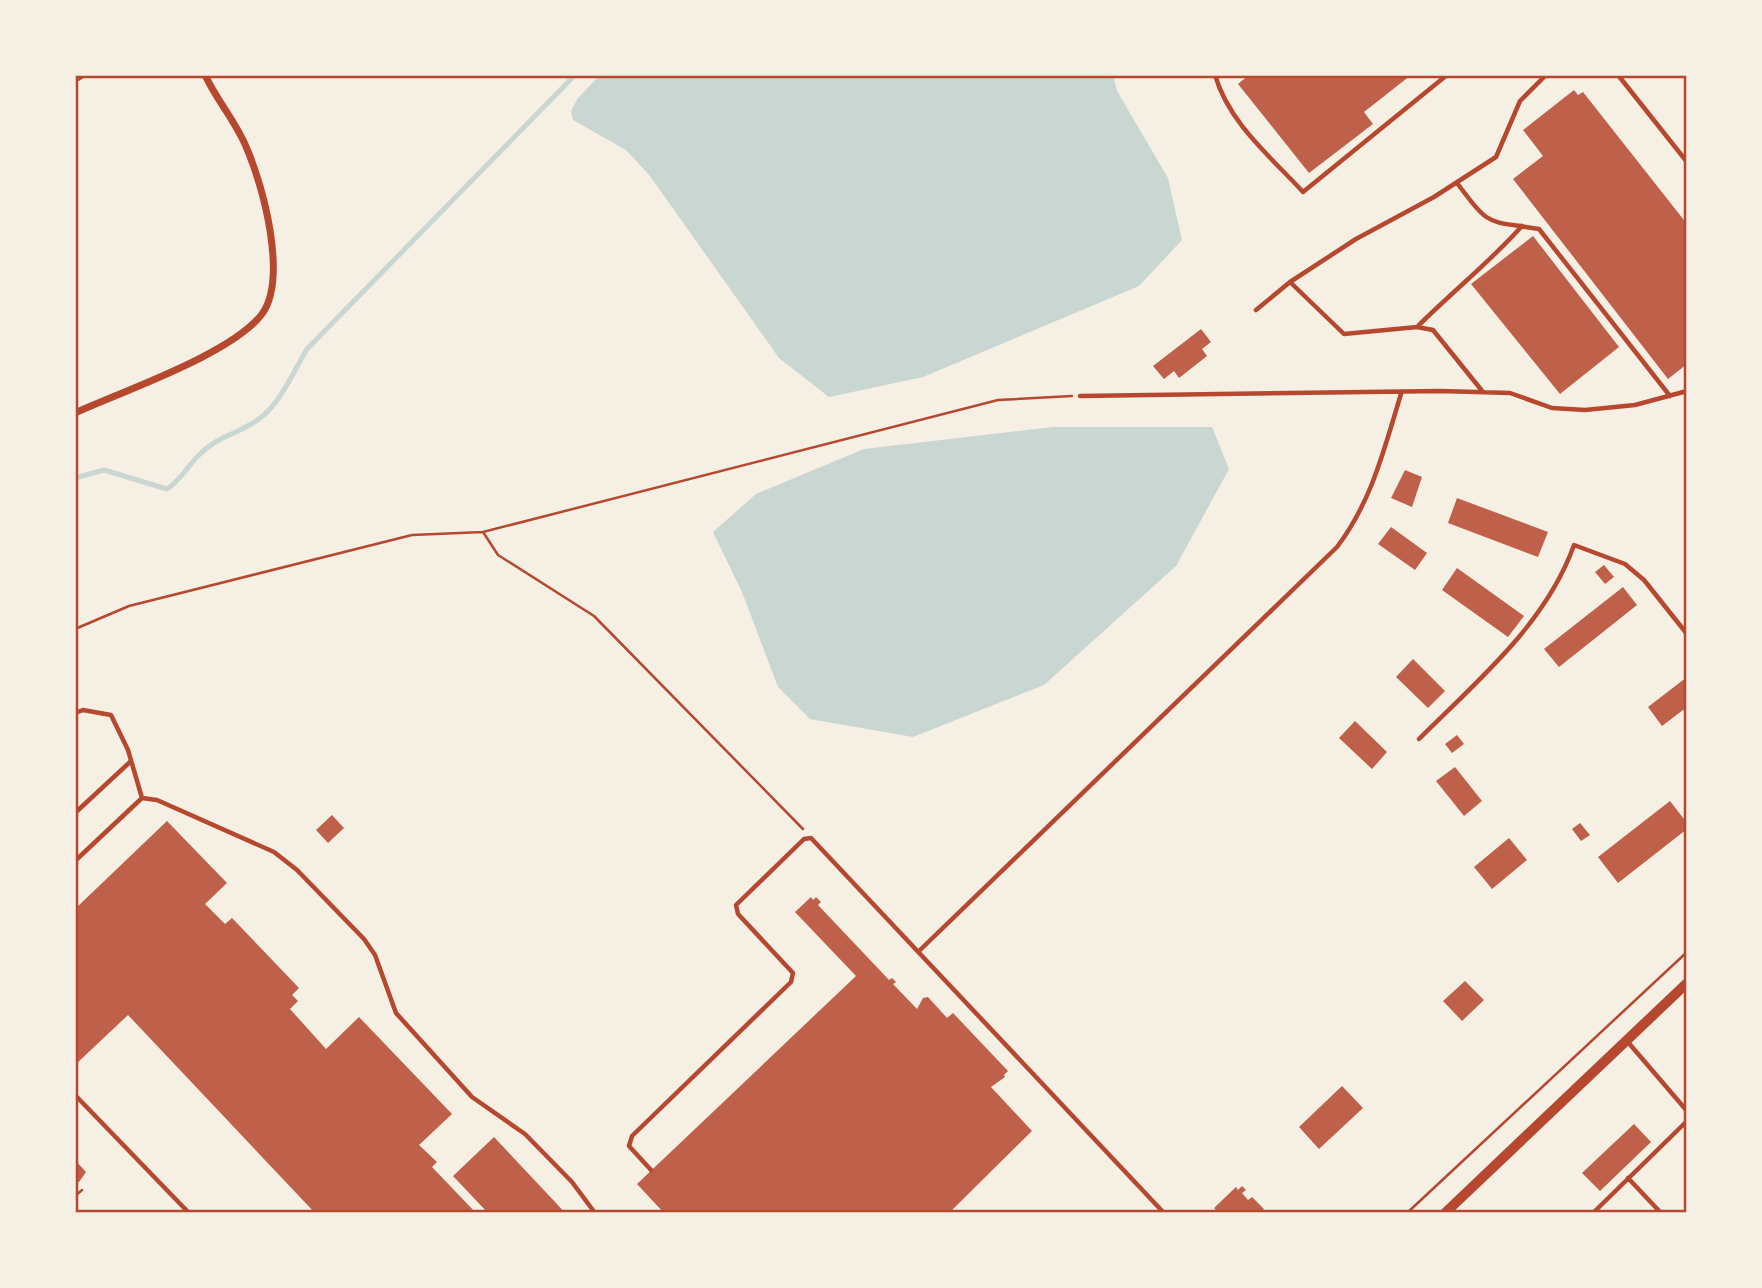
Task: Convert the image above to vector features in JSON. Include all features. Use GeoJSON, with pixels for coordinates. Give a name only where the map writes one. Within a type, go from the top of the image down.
{"type":"FeatureCollection","features":[{"type":"Feature","properties":{"kind":"street"},"geometry":{"type":"LineString","coordinates":[[75,413],[203,356],[234,338],[263,313],[275,269],[271,231],[247,148],[205,75]]}},
{"type":"Feature","properties":{"kind":"street"},"geometry":{"type":"LineString","coordinates":[[1445,1213],[1687,983]]}},
{"type":"Feature","properties":{"kind":"lane"},"geometry":{"type":"LineString","coordinates":[[1215,75],[1222,97],[1234,117],[1303,192],[1447,75]]}},
{"type":"Feature","properties":{"kind":"lane"},"geometry":{"type":"LineString","coordinates":[[1255,310],[1290,282],[1356,239],[1457,183],[1496,158],[1520,101],[1546,75]]}},
{"type":"Feature","properties":{"kind":"lane"},"geometry":{"type":"LineString","coordinates":[[1618,75],[1687,162]]}},
{"type":"Feature","properties":{"kind":"lane"},"geometry":{"type":"LineString","coordinates":[[1457,183],[1482,216],[1497,225],[1539,229],[1670,396]]}},
{"type":"Feature","properties":{"kind":"lane"},"geometry":{"type":"LineString","coordinates":[[1417,327],[1461,283],[1498,253],[1522,226]]}},
{"type":"Feature","properties":{"kind":"lane"},"geometry":{"type":"LineString","coordinates":[[1290,282],[1344,334],[1417,327],[1433,330],[1483,393]]}},
{"type":"Feature","properties":{"kind":"lane"},"geometry":{"type":"LineString","coordinates":[[1080,396],[1510,393],[1552,408],[1585,410],[1635,405],[1687,391]]}},
{"type":"Feature","properties":{"kind":"lane"},"geometry":{"type":"LineString","coordinates":[[918,952],[1337,547],[1357,520],[1372,488],[1401,394]]}},
{"type":"Feature","properties":{"kind":"lane"},"geometry":{"type":"LineString","coordinates":[[1419,739],[1511,647],[1562,577],[1574,545],[1625,564],[1644,580],[1687,634]]}},
{"type":"Feature","properties":{"kind":"lane"},"geometry":{"type":"LineString","coordinates":[[75,713],[83,710],[111,715],[118,725],[142,798]]}},
{"type":"Feature","properties":{"kind":"lane"},"geometry":{"type":"LineString","coordinates":[[75,813],[131,761]]}},
{"type":"Feature","properties":{"kind":"lane"},"geometry":{"type":"LineString","coordinates":[[75,862],[142,798]]}},
{"type":"Feature","properties":{"kind":"lane"},"geometry":{"type":"LineString","coordinates":[[142,798],[156,800],[274,852],[297,870],[364,939],[374,956],[396,1013],[472,1097],[525,1134],[572,1182],[595,1213]]}},
{"type":"Feature","properties":{"kind":"lane"},"geometry":{"type":"LineString","coordinates":[[651,1170],[629,1146],[632,1136],[791,982],[793,973],[738,914],[736,905],[804,839],[811,838],[1164,1213]]}},
{"type":"Feature","properties":{"kind":"lane"},"geometry":{"type":"LineString","coordinates":[[1627,1040],[1687,1111]]}},
{"type":"Feature","properties":{"kind":"lane"},"geometry":{"type":"LineString","coordinates":[[75,1095],[189,1213]]}},
{"type":"Feature","properties":{"kind":"lane"},"geometry":{"type":"LineString","coordinates":[[1593,1213],[1687,1121]]}},
{"type":"Feature","properties":{"kind":"lane"},"geometry":{"type":"LineString","coordinates":[[1628,1178],[1661,1213]]}},
{"type":"Feature","properties":{"kind":"path"},"geometry":{"type":"LineString","coordinates":[[76,82],[86,75]]}},
{"type":"Feature","properties":{"kind":"path"},"geometry":{"type":"LineString","coordinates":[[75,629],[130,606],[412,534],[483,532],[998,400],[1080,396]]}},
{"type":"Feature","properties":{"kind":"path"},"geometry":{"type":"LineString","coordinates":[[483,532],[498,555],[594,616],[811,838]]}},
{"type":"Feature","properties":{"kind":"path"},"geometry":{"type":"LineString","coordinates":[[1407,1213],[1687,952]]}},
{"type":"Feature","properties":{"kind":"path"},"geometry":{"type":"LineString","coordinates":[[75,1196],[82,1191]]}},
{"type":"Feature","properties":{"kind":"shaded area"},"geometry":{"type":"Polygon","coordinates":[[[600,75],[1113,75],[1117,91],[1168,178],[1182,240],[1139,286],[923,377],[829,397],[779,358],[650,176],[626,150],[573,120],[571,111],[578,98],[600,75]]]}},
{"type":"Feature","properties":{"kind":"shaded area"},"geometry":{"type":"Polygon","coordinates":[[[1053,427],[1212,427],[1229,469],[1176,566],[1044,685],[913,737],[810,719],[778,687],[742,592],[713,532],[756,494],[864,449],[1053,427]]]}},
{"type":"Feature","properties":{"kind":"building"},"geometry":{"type":"Polygon","coordinates":[[[1249,75],[1411,75],[1364,112],[1373,124],[1309,173],[1238,84],[1249,75]]]}},
{"type":"Feature","properties":{"kind":"building"},"geometry":{"type":"Polygon","coordinates":[[[1574,90],[1578,95],[1583,92],[1687,224],[1687,364],[1668,379],[1513,179],[1543,156],[1523,130],[1574,90]]]}},
{"type":"Feature","properties":{"kind":"building"},"geometry":{"type":"Polygon","coordinates":[[[1533,236],[1619,347],[1560,394],[1471,284],[1533,236]]]}},
{"type":"Feature","properties":{"kind":"building"},"geometry":{"type":"Polygon","coordinates":[[[1201,329],[1211,342],[1202,349],[1207,356],[1179,378],[1174,371],[1164,379],[1153,366],[1201,329]]]}},
{"type":"Feature","properties":{"kind":"building"},"geometry":{"type":"Polygon","coordinates":[[[1405,470],[1422,477],[1412,507],[1391,498],[1405,470]]]}},
{"type":"Feature","properties":{"kind":"building"},"geometry":{"type":"Polygon","coordinates":[[[1457,498],[1548,532],[1538,557],[1448,523],[1457,498]]]}},
{"type":"Feature","properties":{"kind":"building"},"geometry":{"type":"Polygon","coordinates":[[[1391,527],[1427,553],[1415,570],[1378,544],[1391,527]]]}},
{"type":"Feature","properties":{"kind":"building"},"geometry":{"type":"Polygon","coordinates":[[[1604,565],[1614,577],[1605,584],[1595,572],[1604,565]]]}},
{"type":"Feature","properties":{"kind":"building"},"geometry":{"type":"Polygon","coordinates":[[[1457,568],[1524,616],[1508,637],[1442,590],[1457,568]]]}},
{"type":"Feature","properties":{"kind":"building"},"geometry":{"type":"Polygon","coordinates":[[[1623,587],[1637,605],[1559,667],[1544,649],[1623,587]]]}},
{"type":"Feature","properties":{"kind":"building"},"geometry":{"type":"Polygon","coordinates":[[[1413,659],[1445,691],[1428,708],[1396,677],[1413,659]]]}},
{"type":"Feature","properties":{"kind":"building"},"geometry":{"type":"Polygon","coordinates":[[[1687,677],[1687,707],[1662,726],[1648,707],[1687,677]]]}},
{"type":"Feature","properties":{"kind":"building"},"geometry":{"type":"Polygon","coordinates":[[[1355,721],[1387,752],[1372,769],[1339,738],[1355,721]]]}},
{"type":"Feature","properties":{"kind":"building"},"geometry":{"type":"Polygon","coordinates":[[[1457,735],[1464,744],[1452,753],[1445,744],[1457,735]]]}},
{"type":"Feature","properties":{"kind":"building"},"geometry":{"type":"Polygon","coordinates":[[[1455,767],[1482,801],[1464,816],[1436,781],[1455,767]]]}},
{"type":"Feature","properties":{"kind":"building"},"geometry":{"type":"Polygon","coordinates":[[[1670,801],[1687,823],[1687,829],[1618,883],[1598,857],[1670,801]]]}},
{"type":"Feature","properties":{"kind":"building"},"geometry":{"type":"Polygon","coordinates":[[[332,815],[344,828],[328,843],[316,830],[332,815]]]}},
{"type":"Feature","properties":{"kind":"building"},"geometry":{"type":"Polygon","coordinates":[[[167,821],[227,883],[205,904],[225,924],[232,918],[299,988],[292,995],[298,1001],[290,1009],[326,1049],[359,1017],[452,1114],[419,1145],[437,1162],[432,1167],[476,1213],[315,1213],[128,1015],[75,1065],[75,909],[167,821]]]}},
{"type":"Feature","properties":{"kind":"building"},"geometry":{"type":"Polygon","coordinates":[[[1580,823],[1590,835],[1581,841],[1572,829],[1580,823]]]}},
{"type":"Feature","properties":{"kind":"building"},"geometry":{"type":"Polygon","coordinates":[[[1509,838],[1527,860],[1492,889],[1474,867],[1509,838]]]}},
{"type":"Feature","properties":{"kind":"building"},"geometry":{"type":"Polygon","coordinates":[[[811,897],[813,900],[816,897],[821,902],[818,905],[889,980],[892,978],[896,982],[893,984],[917,1009],[923,998],[928,997],[947,1018],[953,1013],[1008,1071],[1005,1077],[991,1087],[1032,1131],[949,1213],[664,1213],[637,1184],[856,976],[795,912],[811,897]]]}},
{"type":"Feature","properties":{"kind":"building"},"geometry":{"type":"Polygon","coordinates":[[[1465,981],[1484,1000],[1462,1021],[1443,1001],[1465,981]]]}},
{"type":"Feature","properties":{"kind":"building"},"geometry":{"type":"Polygon","coordinates":[[[1342,1086],[1363,1108],[1319,1149],[1299,1127],[1342,1086]]]}},
{"type":"Feature","properties":{"kind":"building"},"geometry":{"type":"Polygon","coordinates":[[[1634,1124],[1651,1142],[1600,1191],[1582,1173],[1634,1124]]]}},
{"type":"Feature","properties":{"kind":"building"},"geometry":{"type":"Polygon","coordinates":[[[494,1137],[565,1213],[488,1213],[453,1176],[494,1137]]]}},
{"type":"Feature","properties":{"kind":"building"},"geometry":{"type":"Polygon","coordinates":[[[75,1160],[86,1172],[79,1182],[75,1181],[75,1160]]]}},
{"type":"Feature","properties":{"kind":"building"},"geometry":{"type":"Polygon","coordinates":[[[1242,1186],[1246,1190],[1242,1193],[1248,1200],[1252,1197],[1264,1209],[1260,1213],[1219,1213],[1214,1208],[1236,1187],[1238,1190],[1242,1186]]]}},
{"type":"Feature","properties":{"kind":"waterway"},"geometry":{"type":"LineString","coordinates":[[75,478],[104,470],[167,489],[207,448],[262,417],[284,390],[307,349],[575,75]]}}]}
